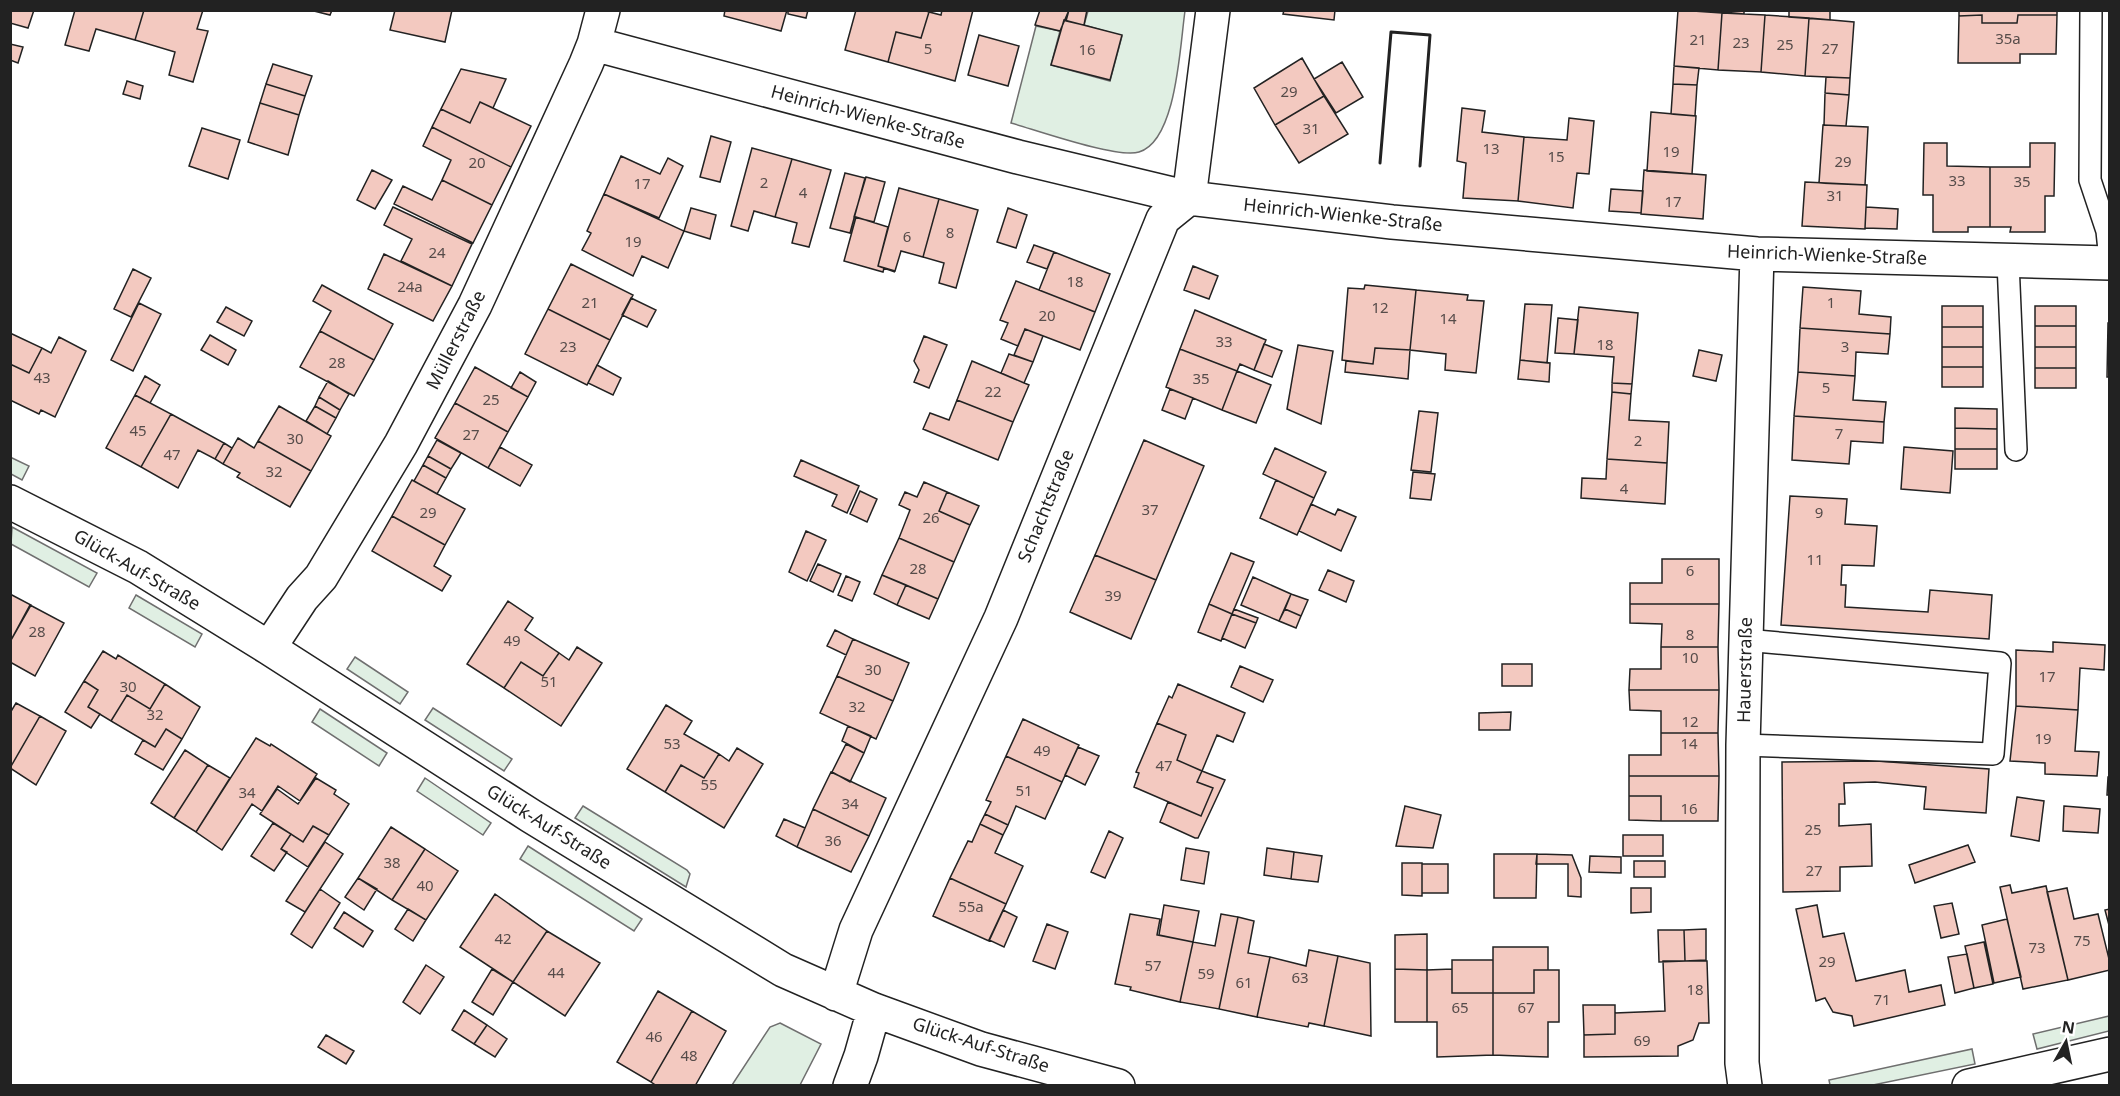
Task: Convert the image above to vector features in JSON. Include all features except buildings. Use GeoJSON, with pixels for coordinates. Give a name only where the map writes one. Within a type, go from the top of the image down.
{"type":"FeatureCollection","features":[{"type":"Feature","properties":{"kind":"street","name":"Müllerstraße"},"geometry":{"type":"LineString","coordinates":[[269,648],[302,598],[321,577],[401,444],[475,305],[594,44],[603,10]]}},
{"type":"Feature","properties":{"kind":"street"},"geometry":{"type":"LineString","coordinates":[[1189,198],[1213,10]]}},
{"type":"Feature","properties":{"kind":"street","name":"Heinrich-Wienke-Straße"},"geometry":{"type":"LineString","coordinates":[[594,44],[1018,157],[1189,198],[1392,222],[1757,254],[2008,262],[2109,262]]}},
{"type":"Feature","properties":{"kind":"street","name":"Schachtstraße"},"geometry":{"type":"LineString","coordinates":[[836,994],[856,930],[1001,618],[1162,219],[1189,198]]}},
{"type":"Feature","properties":{"kind":"street","name":"Hauerstraße"},"geometry":{"type":"LineString","coordinates":[[1745,1086],[1742,1063],[1743,745],[1757,254]]}},
{"type":"Feature","properties":{"kind":"street","name":"Glück-Auf-Straße"},"geometry":{"type":"LineString","coordinates":[[10,502],[114,553],[269,648],[515,807],[783,970],[874,1010],[981,1049],[1118,1086]]}},
{"type":"Feature","properties":{"kind":"street"},"geometry":{"type":"LineString","coordinates":[[850,1086],[874,1010]]}},
{"type":"Feature","properties":{"kind":"street"},"geometry":{"type":"LineString","coordinates":[[1969,1086],[2109,1054]]}},
{"type":"Feature","properties":{"kind":"lane","name":"Heinrich-Wienke-Straße"},"geometry":{"type":"LineString","coordinates":[[2091,10],[2090,180],[2107,231],[2109,262]]}},
{"type":"Feature","properties":{"kind":"lane"},"geometry":{"type":"LineString","coordinates":[[2008,262],[2016,450]]}},
{"type":"Feature","properties":{"kind":"lane"},"geometry":{"type":"LineString","coordinates":[[1743,745],[1993,754],[2000,663],[1745,640]]}},
{"type":"Feature","properties":{"kind":"green space"},"geometry":{"type":"Polygon","coordinates":[[[1088,11],[1185,11],[1178,67],[1169,111],[1162,130],[1152,144],[1139,152],[1128,153],[1096,148],[1011,123],[1036,26],[1060,31],[1051,65],[1110,81],[1122,36],[1084,25],[1088,11]]]}},
{"type":"Feature","properties":{"kind":"green space"},"geometry":{"type":"Polygon","coordinates":[[[10,457],[29,466],[22,480],[11,474],[10,457]]]}},
{"type":"Feature","properties":{"kind":"green space"},"geometry":{"type":"Polygon","coordinates":[[[12,527],[97,573],[89,587],[11,544],[12,527]]]}},
{"type":"Feature","properties":{"kind":"green space"},"geometry":{"type":"Polygon","coordinates":[[[136,595],[202,634],[195,647],[129,608],[136,595]]]}},
{"type":"Feature","properties":{"kind":"green space"},"geometry":{"type":"Polygon","coordinates":[[[355,657],[408,692],[400,704],[347,669],[355,657]]]}},
{"type":"Feature","properties":{"kind":"green space"},"geometry":{"type":"Polygon","coordinates":[[[433,708],[512,759],[504,771],[425,720],[433,708]]]}},
{"type":"Feature","properties":{"kind":"green space"},"geometry":{"type":"Polygon","coordinates":[[[320,709],[387,753],[379,766],[312,722],[320,709]]]}},
{"type":"Feature","properties":{"kind":"green space"},"geometry":{"type":"Polygon","coordinates":[[[425,778],[491,823],[483,835],[417,791],[425,778]]]}},
{"type":"Feature","properties":{"kind":"green space"},"geometry":{"type":"Polygon","coordinates":[[[583,806],[687,870],[690,874],[686,887],[575,818],[583,806]]]}},
{"type":"Feature","properties":{"kind":"green space"},"geometry":{"type":"Polygon","coordinates":[[[528,846],[642,919],[634,931],[520,859],[528,846]]]}},
{"type":"Feature","properties":{"kind":"green space"},"geometry":{"type":"Polygon","coordinates":[[[2109,1016],[2109,1031],[2037,1049],[2033,1034],[2109,1016]]]}},
{"type":"Feature","properties":{"kind":"green space"},"geometry":{"type":"Polygon","coordinates":[[[780,1023],[821,1044],[800,1085],[732,1085],[770,1027],[780,1023]]]}},
{"type":"Feature","properties":{"kind":"green space"},"geometry":{"type":"Polygon","coordinates":[[[1972,1049],[1975,1064],[1873,1085],[1830,1085],[1829,1080],[1972,1049]]]}},
{"type":"Feature","properties":{"kind":"wall"},"geometry":{"type":"LineString","coordinates":[[1380,163],[1391,32],[1430,35],[1420,166]]}}]}
